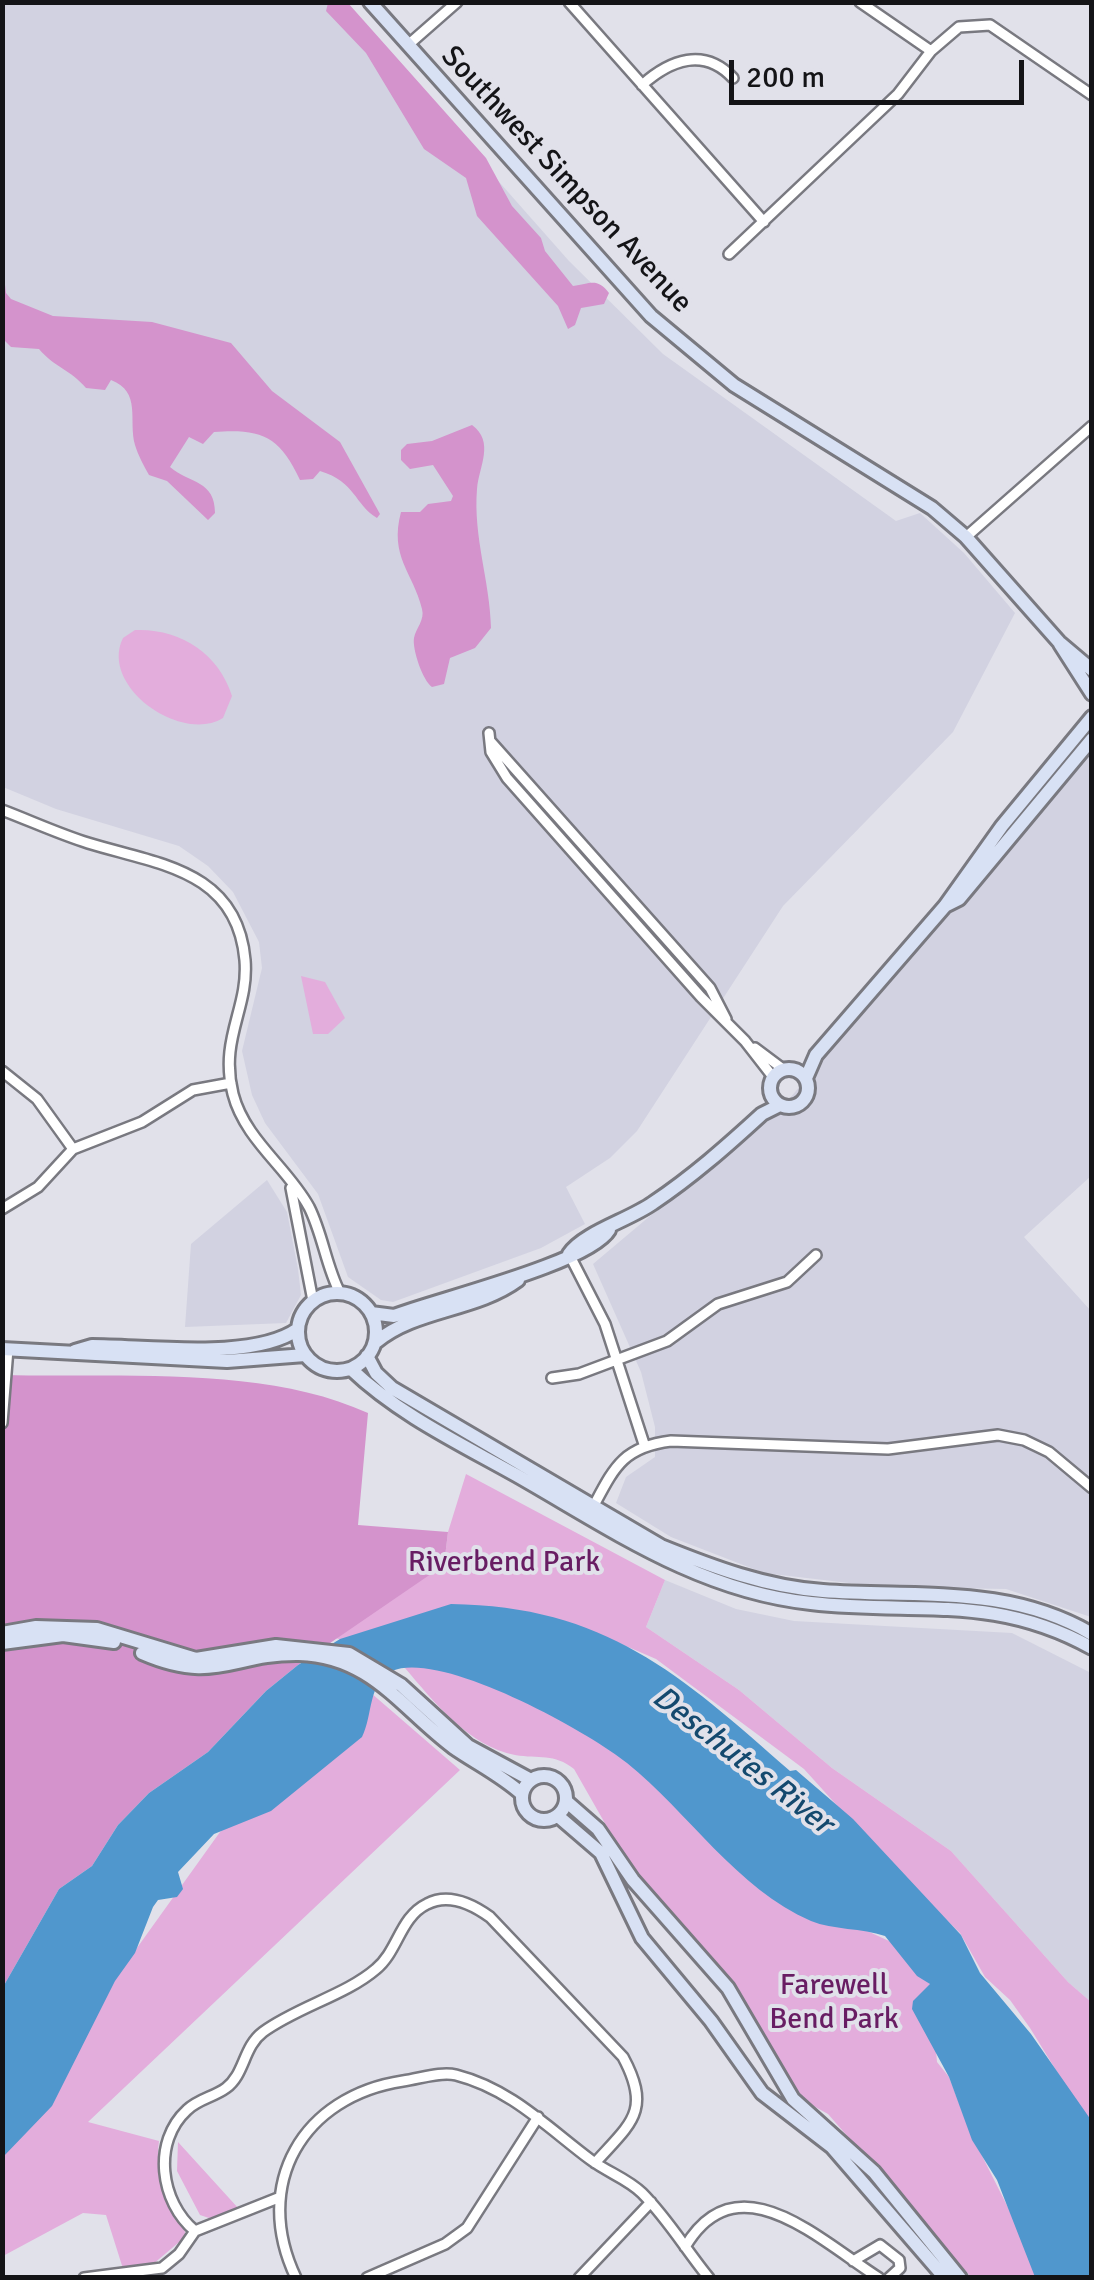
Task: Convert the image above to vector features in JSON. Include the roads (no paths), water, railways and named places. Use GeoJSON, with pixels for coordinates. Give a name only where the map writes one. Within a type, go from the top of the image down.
{"type":"FeatureCollection","features":[{"type":"Feature","properties":{"kind":"main road","name":"Southwest Simpson Avenue"},"geometry":{"type":"LineString","coordinates":[[370,2],[651,316],[734,384],[910,492],[966,537],[1059,642],[1092,670]]}},
{"type":"Feature","properties":{"kind":"main road","name":"Southwest Simpson Avenue"},"geometry":{"type":"LineString","coordinates":[[1059,642],[1092,694]]}},
{"type":"Feature","properties":{"kind":"main road"},"geometry":{"type":"LineString","coordinates":[[776,1100],[792,1107],[803,1101],[808,1090],[806,1078],[816,1055],[945,906],[1092,717]]}},
{"type":"Feature","properties":{"kind":"main road"},"geometry":{"type":"LineString","coordinates":[[945,906],[959,899],[1092,739]]}},
{"type":"Feature","properties":{"kind":"main road"},"geometry":{"type":"LineString","coordinates":[[1021,825],[1042,790],[1042,781]]}},
{"type":"Feature","properties":{"kind":"main road"},"geometry":{"type":"LineString","coordinates":[[70,1352],[92,1346],[235,1347],[282,1340],[298,1329],[314,1300],[340,1293],[352,1296],[372,1313],[394,1316],[528,1272],[569,1254],[583,1254],[609,1230],[685,1180],[776,1100],[783,1072],[816,1055]]}},
{"type":"Feature","properties":{"kind":"main road"},"geometry":{"type":"LineString","coordinates":[[783,1072],[806,1078]]}},
{"type":"Feature","properties":{"kind":"main road"},"geometry":{"type":"LineString","coordinates":[[298,1329],[305,1355],[326,1370],[350,1369],[367,1356],[376,1342],[398,1328],[496,1294],[528,1272]]}},
{"type":"Feature","properties":{"kind":"main road"},"geometry":{"type":"LineString","coordinates":[[372,1313],[376,1342]]}},
{"type":"Feature","properties":{"kind":"main road"},"geometry":{"type":"LineString","coordinates":[[5,1349],[227,1361],[305,1355]]}},
{"type":"Feature","properties":{"kind":"main road"},"geometry":{"type":"LineString","coordinates":[[367,1356],[376,1373],[392,1388],[592,1511],[640,1550],[752,1593],[810,1604],[1006,1613],[1092,1648]]}},
{"type":"Feature","properties":{"kind":"main road"},"geometry":{"type":"LineString","coordinates":[[350,1369],[388,1402],[592,1511],[661,1546],[752,1579],[818,1591],[941,1593],[1020,1603],[1092,1634]]}},
{"type":"Feature","properties":{"kind":"main road"},"geometry":{"type":"LineString","coordinates":[[2,1633],[68,1626],[125,1637],[176,1656],[216,1659],[302,1645],[349,1654],[400,1686],[446,1735],[531,1780]]}},
{"type":"Feature","properties":{"kind":"main road"},"geometry":{"type":"LineString","coordinates":[[2,1643],[39,1636],[86,1637],[126,1646],[179,1666],[229,1666],[301,1654],[346,1662],[382,1681],[522,1794],[530,1814],[544,1820],[558,1816],[566,1801]]}},
{"type":"Feature","properties":{"kind":"main road"},"geometry":{"type":"LineString","coordinates":[[522,1794],[531,1780],[545,1776],[559,1780],[566,1801],[598,1829],[633,1880],[728,1988],[792,2099],[874,2172],[960,2278]]}},
{"type":"Feature","properties":{"kind":"main road"},"geometry":{"type":"LineString","coordinates":[[558,1816],[601,1852],[642,1938],[730,2046],[762,2094],[832,2147],[946,2278]]}},
{"type":"Feature","properties":{"kind":"street"},"geometry":{"type":"LineString","coordinates":[[408,45],[457,2]]}},
{"type":"Feature","properties":{"kind":"street"},"geometry":{"type":"LineString","coordinates":[[569,2],[764,222]]}},
{"type":"Feature","properties":{"kind":"street"},"geometry":{"type":"LineString","coordinates":[[860,2],[931,51]]}},
{"type":"Feature","properties":{"kind":"street"},"geometry":{"type":"LineString","coordinates":[[729,254],[898,94],[931,51],[959,26],[990,25],[1016,39],[1092,95]]}},
{"type":"Feature","properties":{"kind":"street"},"geometry":{"type":"LineString","coordinates":[[642,85],[670,64],[691,59],[713,62],[732,78]]}},
{"type":"Feature","properties":{"kind":"street"},"geometry":{"type":"LineString","coordinates":[[966,537],[1092,426]]}},
{"type":"Feature","properties":{"kind":"street"},"geometry":{"type":"LineString","coordinates":[[490,738],[492,752],[507,778],[701,997],[783,1072]]}},
{"type":"Feature","properties":{"kind":"street"},"geometry":{"type":"LineString","coordinates":[[2,810],[86,842],[182,868],[225,904],[245,958],[244,982],[229,1039],[231,1083],[239,1112],[314,1218],[340,1293]]}},
{"type":"Feature","properties":{"kind":"street"},"geometry":{"type":"LineString","coordinates":[[2,1071],[37,1098],[73,1149]]}},
{"type":"Feature","properties":{"kind":"street"},"geometry":{"type":"LineString","coordinates":[[2,1209],[38,1187],[73,1149],[142,1122],[192,1090],[231,1083]]}},
{"type":"Feature","properties":{"kind":"street"},"geometry":{"type":"LineString","coordinates":[[290,1185],[314,1300]]}},
{"type":"Feature","properties":{"kind":"street"},"geometry":{"type":"LineString","coordinates":[[569,1254],[588,1285],[618,1360],[644,1444]]}},
{"type":"Feature","properties":{"kind":"street"},"geometry":{"type":"LineString","coordinates":[[552,1378],[618,1360],[666,1341],[718,1304],[787,1282],[816,1255]]}},
{"type":"Feature","properties":{"kind":"street"},"geometry":{"type":"LineString","coordinates":[[2,1423],[5,1349]]}},
{"type":"Feature","properties":{"kind":"street"},"geometry":{"type":"LineString","coordinates":[[592,1511],[612,1472],[644,1444],[671,1440],[899,1448],[970,1435],[998,1436],[1024,1440],[1048,1452],[1092,1488]]}},
{"type":"Feature","properties":{"kind":"street"},"geometry":{"type":"LineString","coordinates":[[195,2230],[177,2210],[163,2158],[168,2136],[182,2114],[229,2086],[246,2048],[262,2032],[376,1969],[415,1911],[442,1899],[478,1908],[490,1918],[623,2057],[633,2076],[638,2107],[633,2122],[595,2163]]}},
{"type":"Feature","properties":{"kind":"street"},"geometry":{"type":"LineString","coordinates":[[296,2278],[282,2246],[278,2198],[288,2160],[301,2140],[341,2100],[372,2086],[452,2074],[514,2100],[651,2202],[709,2278]]}},
{"type":"Feature","properties":{"kind":"street"},"geometry":{"type":"LineString","coordinates":[[367,2278],[446,2244],[467,2228],[538,2118]]}},
{"type":"Feature","properties":{"kind":"street"},"geometry":{"type":"LineString","coordinates":[[84,2278],[116,2277],[162,2268],[179,2254],[195,2230],[278,2198]]}},
{"type":"Feature","properties":{"kind":"street"},"geometry":{"type":"LineString","coordinates":[[578,2278],[651,2202]]}},
{"type":"Feature","properties":{"kind":"street"},"geometry":{"type":"LineString","coordinates":[[686,2247],[714,2212],[743,2204],[797,2226],[879,2278]]}},
{"type":"Feature","properties":{"kind":"street"},"geometry":{"type":"LineString","coordinates":[[853,2261],[880,2245],[900,2260],[898,2273],[889,2278]]}},
{"type":"Feature","properties":{"kind":"water","name":"Deschutes River"},"geometry":{"type":"Polygon","coordinates":[[[451,1604],[553,1617],[597,1632],[637,1652],[712,1704],[853,1819],[961,1935],[980,1973],[1031,2034],[1091,2120],[1091,2277],[1035,2277],[997,2180],[972,2140],[949,2077],[912,2009],[913,2001],[930,1984],[917,1976],[885,1936],[820,1924],[784,1907],[736,1870],[627,1763],[580,1732],[477,1682],[415,1668],[384,1676],[375,1691],[362,1737],[271,1811],[214,1834],[178,1872],[183,1889],[177,1897],[158,1900],[153,1907],[135,1953],[115,1981],[52,2106],[3,2157],[3,1987],[59,1889],[92,1866],[118,1825],[149,1793],[208,1752],[266,1691],[298,1665],[340,1639],[451,1604]]]}},
{"type":"Feature","properties":{"kind":"park label","name":"Riverbend Park"},"geometry":{"type":"Point","coordinates":[504,1563]}},
{"type":"Feature","properties":{"kind":"park label","name":"Farewell Bend Park"},"geometry":{"type":"Point","coordinates":[834,2003]}}]}
